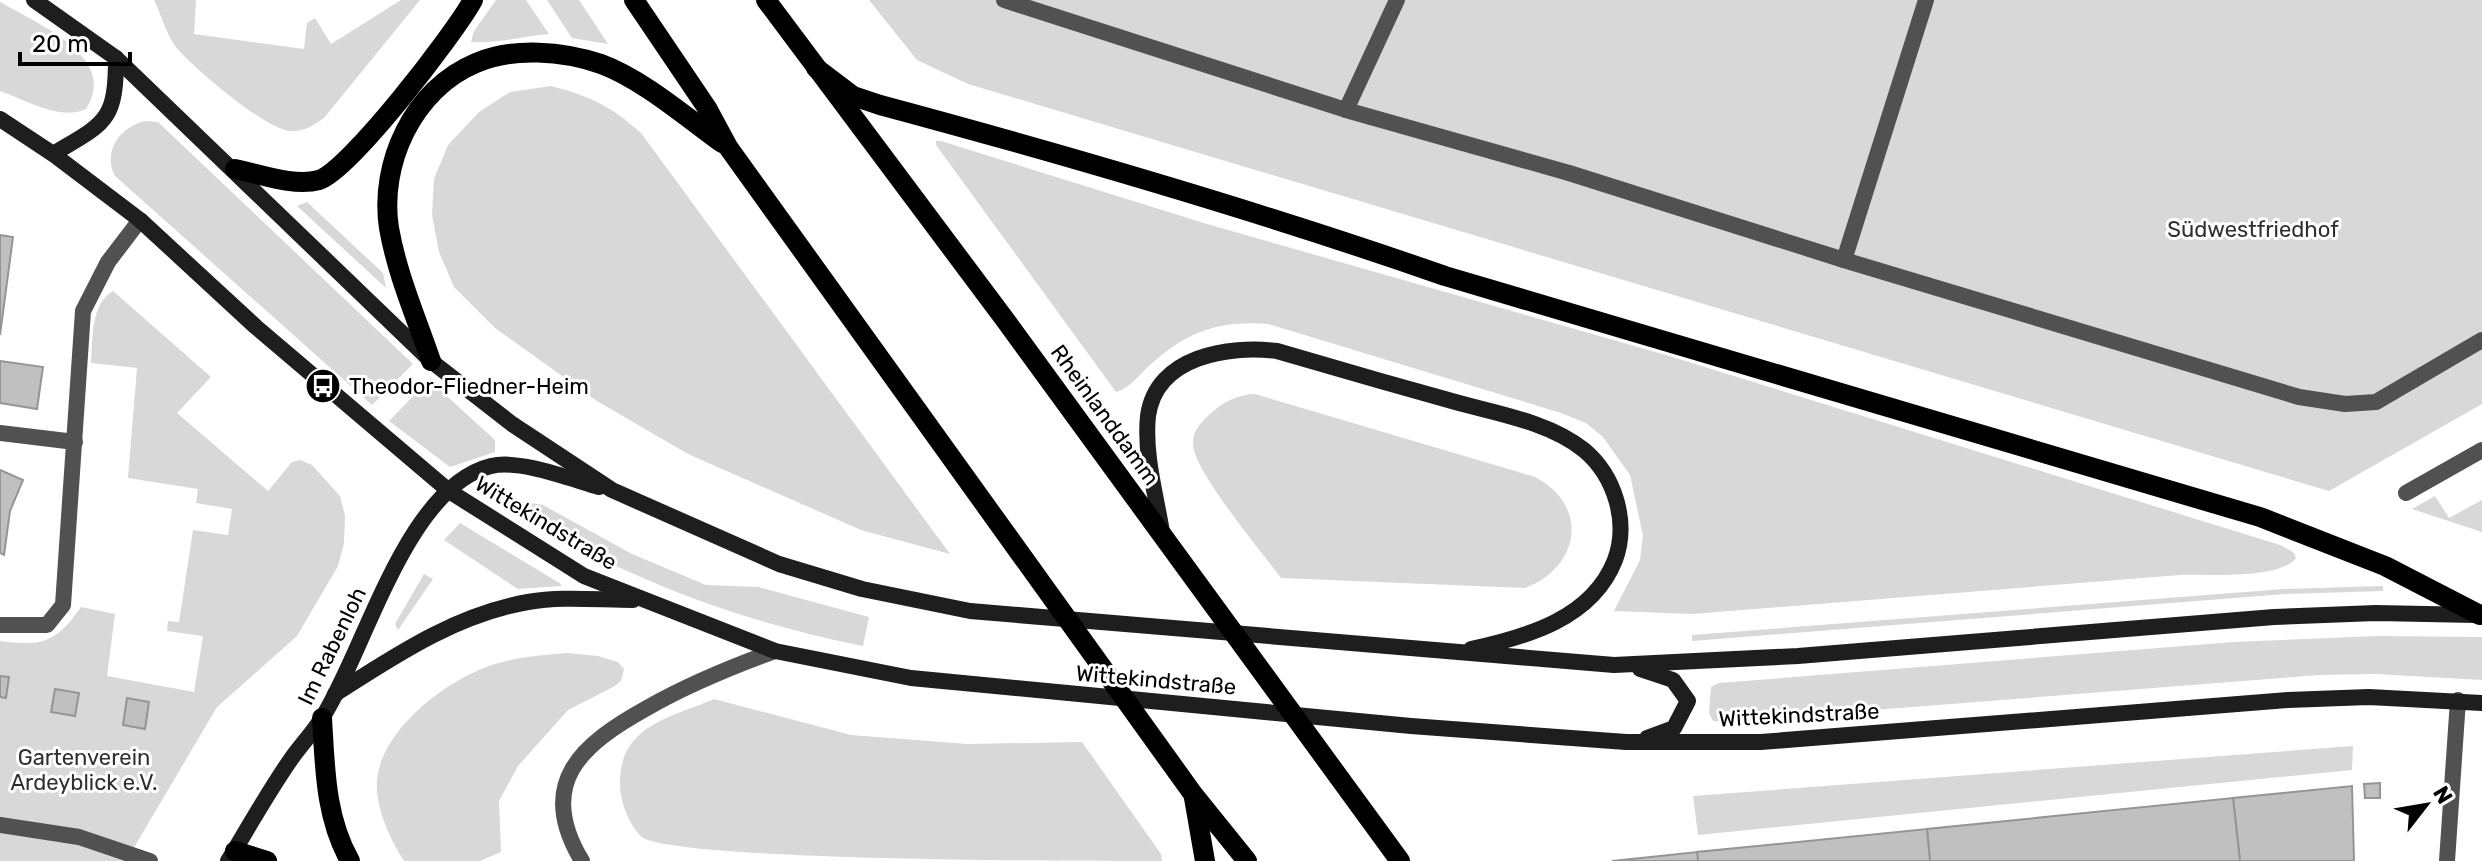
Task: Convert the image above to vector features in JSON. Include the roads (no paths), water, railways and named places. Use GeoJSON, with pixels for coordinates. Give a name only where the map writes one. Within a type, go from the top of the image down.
{"type":"FeatureCollection","features":[{"type":"Feature","properties":{"kind":"main road"},"geometry":{"type":"LineString","coordinates":[[34,0],[116,58],[235,169],[431,361],[512,424],[612,490],[779,564],[862,589],[970,611],[1614,665],[1652,670],[1673,680],[1688,701],[1674,728],[1626,742]]}},
{"type":"Feature","properties":{"kind":"main road"},"geometry":{"type":"LineString","coordinates":[[235,169],[295,181],[317,181],[333,174],[367,137],[473,0]]}},
{"type":"Feature","properties":{"kind":"main road"},"geometry":{"type":"LineString","coordinates":[[634,0],[707,108],[728,147],[1193,794],[1247,861]]}},
{"type":"Feature","properties":{"kind":"main road","name":"Rheinlanddamm"},"geometry":{"type":"LineString","coordinates":[[766,0],[1400,861]]}},
{"type":"Feature","properties":{"kind":"main road"},"geometry":{"type":"LineString","coordinates":[[431,361],[411,309],[395,252],[389,227],[389,187],[391,163],[403,133],[418,111],[453,76],[475,63],[500,56],[527,53],[575,57],[619,72],[728,147]]}},
{"type":"Feature","properties":{"kind":"main road"},"geometry":{"type":"LineString","coordinates":[[53,154],[96,129],[112,110],[116,94],[116,58]]}},
{"type":"Feature","properties":{"kind":"main road"},"geometry":{"type":"LineString","coordinates":[[816,68],[853,96],[880,105],[1321,232],[1445,276],[2260,517],[2399,572],[2481,615]]}},
{"type":"Feature","properties":{"kind":"main road","name":"Wittekindstraße"},"geometry":{"type":"LineString","coordinates":[[0,119],[53,154],[140,220],[256,327],[449,491],[584,576],[775,651],[911,678],[1013,689],[1626,742],[1761,742],[2288,700],[2369,697],[2482,703]]}},
{"type":"Feature","properties":{"kind":"main road"},"geometry":{"type":"LineString","coordinates":[[1162,534],[1150,456],[1149,412],[1157,391],[1168,378],[1194,359],[1219,350],[1245,347],[1277,351],[1532,423],[1581,447],[1598,463],[1616,502],[1621,525],[1617,553],[1600,587],[1569,614],[1527,636],[1452,653]]}},
{"type":"Feature","properties":{"kind":"main road","name":"Im Rabenloh"},"geometry":{"type":"LineString","coordinates":[[235,858],[290,760],[322,718],[403,548],[449,491],[463,478],[493,465],[519,466],[612,490]]}},
{"type":"Feature","properties":{"kind":"main road"},"geometry":{"type":"LineString","coordinates":[[335,694],[439,630],[482,612],[531,601],[638,599]]}},
{"type":"Feature","properties":{"kind":"main road"},"geometry":{"type":"LineString","coordinates":[[1614,665],[1798,656],[2274,617],[2376,613],[2481,615]]}},
{"type":"Feature","properties":{"kind":"main road"},"geometry":{"type":"LineString","coordinates":[[322,718],[331,814],[339,842],[350,861]]}},
{"type":"Feature","properties":{"kind":"main road"},"geometry":{"type":"LineString","coordinates":[[1193,794],[1205,861]]}},
{"type":"Feature","properties":{"kind":"main road"},"geometry":{"type":"LineString","coordinates":[[235,858],[267,861]]}},
{"type":"Feature","properties":{"kind":"street"},"geometry":{"type":"LineString","coordinates":[[1004,0],[1346,110],[1569,173],[1844,260],[2299,397],[2345,404],[2376,402],[2482,340]]}},
{"type":"Feature","properties":{"kind":"street"},"geometry":{"type":"LineString","coordinates":[[1346,110],[1397,0]]}},
{"type":"Feature","properties":{"kind":"street"},"geometry":{"type":"LineString","coordinates":[[1844,260],[1926,0]]}},
{"type":"Feature","properties":{"kind":"street"},"geometry":{"type":"LineString","coordinates":[[0,625],[47,625],[63,605],[83,311],[108,262],[140,220]]}},
{"type":"Feature","properties":{"kind":"street"},"geometry":{"type":"LineString","coordinates":[[0,433],[75,442]]}},
{"type":"Feature","properties":{"kind":"street"},"geometry":{"type":"LineString","coordinates":[[2406,493],[2482,450]]}},
{"type":"Feature","properties":{"kind":"street"},"geometry":{"type":"LineString","coordinates":[[582,861],[566,825],[564,801],[568,776],[581,753],[609,729],[701,678],[775,651]]}},
{"type":"Feature","properties":{"kind":"street"},"geometry":{"type":"LineString","coordinates":[[2447,861],[2458,700]]}},
{"type":"Feature","properties":{"kind":"street"},"geometry":{"type":"LineString","coordinates":[[0,825],[79,837],[150,861]]}},
{"type":"Feature","properties":{"kind":"place","name":"Theodor-Fliedner-Heim"},"geometry":{"type":"Point","coordinates":[323,386]}},
{"type":"Feature","properties":{"kind":"park label","name":"Südwestfriedhof"},"geometry":{"type":"Point","coordinates":[2253,229]}},
{"type":"Feature","properties":{"kind":"park label","name":"Gartenverein Ardeyblick e.V."},"geometry":{"type":"Point","coordinates":[84,770]}}]}
